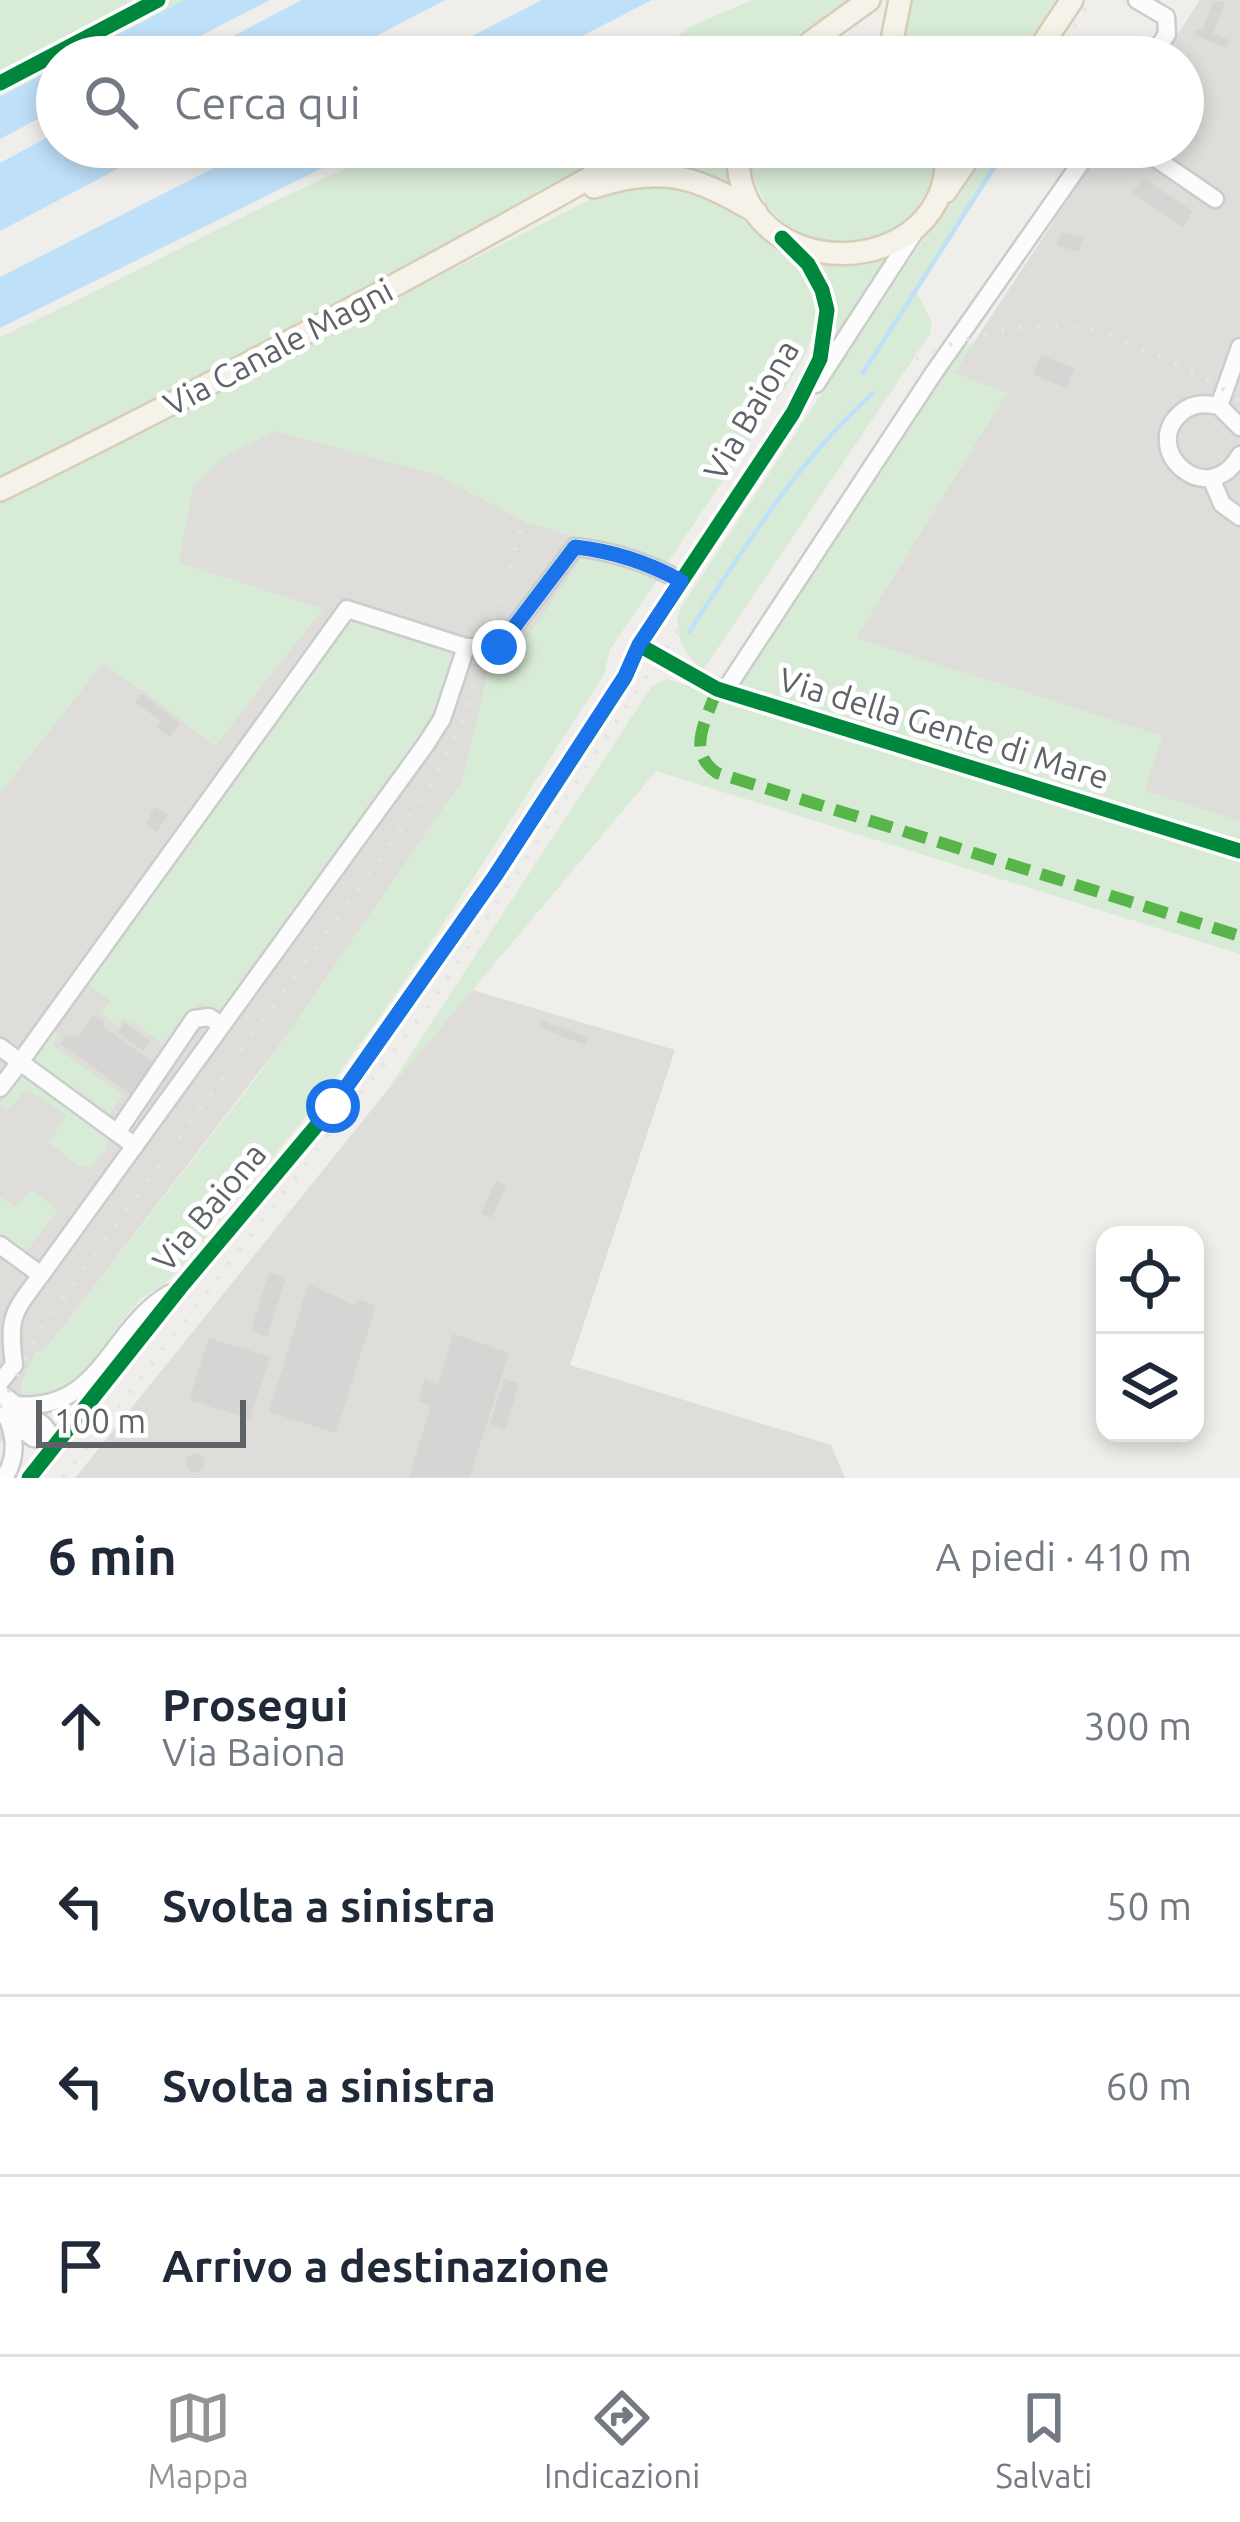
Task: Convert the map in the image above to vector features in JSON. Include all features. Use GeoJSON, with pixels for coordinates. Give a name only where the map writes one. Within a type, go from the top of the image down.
{"type":"FeatureCollection","features":[{"type":"Feature","properties":{"kind":"main road"},"geometry":{"type":"LineString","coordinates":[[820,36],[869,0]]}},
{"type":"Feature","properties":{"kind":"main road"},"geometry":{"type":"LineString","coordinates":[[893,36],[900,0]]}},
{"type":"Feature","properties":{"kind":"main road"},"geometry":{"type":"LineString","coordinates":[[1048,36],[1072,0]]}},
{"type":"Feature","properties":{"kind":"main road","name":"Via Canale Magni"},"geometry":{"type":"LineString","coordinates":[[0,490],[145,418],[610,168]]}},
{"type":"Feature","properties":{"kind":"main road"},"geometry":{"type":"LineString","coordinates":[[741,168],[743,187],[756,212],[782,238],[810,251],[855,255],[898,240],[923,218],[940,188],[943,168]]}},
{"type":"Feature","properties":{"kind":"main road","name":"Via Baiona"},"geometry":{"type":"LineString","coordinates":[[923,218],[960,168]]}},
{"type":"Feature","properties":{"kind":"main road","name":"Via Canale Magni"},"geometry":{"type":"LineString","coordinates":[[554,201],[613,181],[674,174],[707,184],[756,212]]}},
{"type":"Feature","properties":{"kind":"street"},"geometry":{"type":"LineString","coordinates":[[1137,0],[1166,17],[1166,36]]}},
{"type":"Feature","properties":{"kind":"street"},"geometry":{"type":"LineString","coordinates":[[724,692],[933,374],[1077,168]]}},
{"type":"Feature","properties":{"kind":"street"},"geometry":{"type":"LineString","coordinates":[[1170,168],[1215,199]]}},
{"type":"Feature","properties":{"kind":"street","name":"Via Baiona"},"geometry":{"type":"LineString","coordinates":[[29,1478],[333,1106],[495,876],[625,676],[639,645],[793,413],[831,365],[923,218]]}},
{"type":"Feature","properties":{"kind":"street","name":"Via Baiona"},"geometry":{"type":"LineString","coordinates":[[782,238],[808,264],[827,310],[820,359],[793,413]]}},
{"type":"Feature","properties":{"kind":"street"},"geometry":{"type":"LineString","coordinates":[[1219,406],[1240,347]]}},
{"type":"Feature","properties":{"kind":"street"},"geometry":{"type":"LineString","coordinates":[[1240,427],[1228,411],[1208,404],[1186,409],[1168,437],[1180,468],[1200,478],[1231,469],[1240,455]]}},
{"type":"Feature","properties":{"kind":"street"},"geometry":{"type":"LineString","coordinates":[[1211,478],[1222,504],[1240,518]]}},
{"type":"Feature","properties":{"kind":"street"},"geometry":{"type":"LineString","coordinates":[[0,1088],[347,609],[466,646],[499,647],[575,547],[662,570],[681,581]]}},
{"type":"Feature","properties":{"kind":"street","name":"Via della Gente di Mare"},"geometry":{"type":"LineString","coordinates":[[639,645],[724,692],[1240,850]]}},
{"type":"Feature","properties":{"kind":"street"},"geometry":{"type":"LineString","coordinates":[[0,1382],[14,1365],[9,1326],[17,1308],[434,731],[466,646]]}},
{"type":"Feature","properties":{"kind":"street"},"geometry":{"type":"LineString","coordinates":[[118,1131],[194,1019],[208,1017],[221,1024]]}},
{"type":"Feature","properties":{"kind":"street"},"geometry":{"type":"LineString","coordinates":[[0,1047],[135,1146]]}},
{"type":"Feature","properties":{"kind":"street"},"geometry":{"type":"LineString","coordinates":[[0,1245],[41,1275]]}},
{"type":"Feature","properties":{"kind":"street"},"geometry":{"type":"LineString","coordinates":[[8,1412],[57,1402],[90,1382],[151,1304],[180,1288]]}},
{"type":"Feature","properties":{"kind":"street"},"geometry":{"type":"LineString","coordinates":[[0,1393],[14,1433],[12,1466],[4,1478]]}},
{"type":"Feature","properties":{"kind":"street"},"geometry":{"type":"LineString","coordinates":[[8,1412],[33,1438],[57,1442]]}},
{"type":"Feature","properties":{"kind":"shaded area"},"geometry":{"type":"Polygon","coordinates":[[[1200,0],[1240,0],[1240,825],[755,673],[1089,168],[1204,168],[1204,36],[1177,36],[1200,0]]]}},
{"type":"Feature","properties":{"kind":"shaded area"},"geometry":{"type":"Polygon","coordinates":[[[777,319],[302,1016],[46,1349],[29,1395],[0,1443],[0,519],[268,387],[777,319]]]}},
{"type":"Feature","properties":{"kind":"shaded area"},"geometry":{"type":"Polygon","coordinates":[[[469,989],[675,1050],[570,1365],[831,1445],[845,1478],[75,1478],[469,989]]]}},
{"type":"Feature","properties":{"kind":"green space"},"geometry":{"type":"Polygon","coordinates":[[[0,0],[184,0],[116,36],[36,36],[36,78],[0,97],[0,0]]]}},
{"type":"Feature","properties":{"kind":"green space"},"geometry":{"type":"Polygon","coordinates":[[[752,0],[858,0],[805,36],[678,36],[752,0]]]}},
{"type":"Feature","properties":{"kind":"green space"},"geometry":{"type":"Polygon","coordinates":[[[907,0],[1058,0],[1035,36],[903,36],[907,0]]]}},
{"type":"Feature","properties":{"kind":"green space"},"geometry":{"type":"Polygon","coordinates":[[[348,168],[593,168],[0,477],[0,337],[348,168]]]}},
{"type":"Feature","properties":{"kind":"green space"},"geometry":{"type":"Polygon","coordinates":[[[669,168],[735,168],[741,195],[713,180],[669,168]]]}},
{"type":"Feature","properties":{"kind":"green space"},"geometry":{"type":"Polygon","coordinates":[[[753,168],[932,168],[927,189],[907,220],[879,239],[846,246],[813,240],[783,222],[760,191],[753,168]]]}},
{"type":"Feature","properties":{"kind":"green space"},"geometry":{"type":"Polygon","coordinates":[[[970,168],[997,168],[919,285],[917,293],[932,322],[930,334],[703,670],[681,643],[680,609],[970,168]]]}},
{"type":"Feature","properties":{"kind":"green space"},"geometry":{"type":"Polygon","coordinates":[[[644,182],[706,192],[778,248],[804,273],[813,293],[816,321],[806,353],[789,382],[668,562],[527,523],[437,475],[275,431],[226,455],[193,487],[179,563],[323,609],[215,746],[103,663],[0,794],[0,499],[611,189],[644,182]]]}},
{"type":"Feature","properties":{"kind":"green space"},"geometry":{"type":"Polygon","coordinates":[[[890,251],[838,335],[828,284],[811,259],[890,251]]]}},
{"type":"Feature","properties":{"kind":"green space"},"geometry":{"type":"Polygon","coordinates":[[[973,343],[955,373],[1007,393],[856,638],[1163,736],[1145,791],[1240,821],[1240,840],[737,684],[962,345],[973,343]]]}},
{"type":"Feature","properties":{"kind":"green space"},"geometry":{"type":"Polygon","coordinates":[[[583,556],[616,561],[658,579],[610,649],[604,675],[427,948],[284,1144],[182,1265],[142,1298],[67,1385],[31,1399],[21,1393],[35,1352],[46,1349],[260,1073],[462,781],[491,659],[511,661],[583,556]]]}},
{"type":"Feature","properties":{"kind":"green space"},"geometry":{"type":"Polygon","coordinates":[[[351,620],[449,648],[453,656],[436,713],[229,1010],[200,1003],[165,1046],[131,1020],[123,1029],[101,1013],[111,1001],[88,985],[351,620]]]}},
{"type":"Feature","properties":{"kind":"green space"},"geometry":{"type":"Polygon","coordinates":[[[667,679],[1240,858],[1240,954],[656,771],[382,1098],[652,686],[667,679]]]}},
{"type":"Feature","properties":{"kind":"green space"},"geometry":{"type":"Polygon","coordinates":[[[52,1030],[59,1034],[52,1045],[123,1095],[109,1115],[36,1062],[35,1054],[52,1030]]]}},
{"type":"Feature","properties":{"kind":"green space"},"geometry":{"type":"Polygon","coordinates":[[[24,1074],[108,1135],[107,1148],[90,1168],[80,1167],[49,1143],[66,1115],[26,1089],[8,1110],[0,1104],[16,1078],[24,1074]]]}},
{"type":"Feature","properties":{"kind":"green space"},"geometry":{"type":"Polygon","coordinates":[[[32,1190],[58,1210],[26,1252],[0,1237],[0,1197],[16,1207],[32,1190]]]}},
{"type":"Feature","properties":{"kind":"water"},"geometry":{"type":"Polygon","coordinates":[[[184,0],[270,0],[200,36],[116,36],[184,0]]]}},
{"type":"Feature","properties":{"kind":"water"},"geometry":{"type":"Polygon","coordinates":[[[302,0],[445,0],[376,36],[233,36],[302,0]]]}},
{"type":"Feature","properties":{"kind":"water"},"geometry":{"type":"Polygon","coordinates":[[[542,0],[652,0],[582,36],[472,36],[542,0]]]}},
{"type":"Feature","properties":{"kind":"water"},"geometry":{"type":"Polygon","coordinates":[[[36,78],[36,120],[0,139],[0,97],[36,78]]]}},
{"type":"Feature","properties":{"kind":"water"},"geometry":{"type":"Polygon","coordinates":[[[36,143],[36,168],[119,168],[0,231],[0,163],[36,143]]]}},
{"type":"Feature","properties":{"kind":"water"},"geometry":{"type":"Polygon","coordinates":[[[214,168],[323,168],[0,328],[0,277],[214,168]]]}},
{"type":"Feature","properties":{"kind":"building"},"geometry":{"type":"Polygon","coordinates":[[[1212,0],[1228,0],[1215,33],[1231,39],[1227,50],[1204,41],[1204,36],[1192,36],[1195,27],[1201,29],[1212,0]]]}},
{"type":"Feature","properties":{"kind":"building"},"geometry":{"type":"Polygon","coordinates":[[[1143,176],[1195,211],[1183,230],[1130,193],[1143,176]]]}},
{"type":"Feature","properties":{"kind":"building"},"geometry":{"type":"Polygon","coordinates":[[[1060,230],[1085,237],[1080,254],[1055,246],[1060,230]]]}},
{"type":"Feature","properties":{"kind":"building"},"geometry":{"type":"Polygon","coordinates":[[[1040,353],[1076,367],[1068,390],[1031,376],[1040,353]]]}},
{"type":"Feature","properties":{"kind":"building"},"geometry":{"type":"Polygon","coordinates":[[[141,691],[182,723],[170,739],[154,728],[159,721],[132,703],[141,691]]]}},
{"type":"Feature","properties":{"kind":"building"},"geometry":{"type":"Polygon","coordinates":[[[154,804],[170,815],[157,834],[144,824],[154,804]]]}},
{"type":"Feature","properties":{"kind":"building"},"geometry":{"type":"Polygon","coordinates":[[[93,1012],[160,1065],[135,1099],[58,1044],[66,1033],[77,1035],[93,1012]]]}},
{"type":"Feature","properties":{"kind":"building"},"geometry":{"type":"Polygon","coordinates":[[[541,1019],[590,1036],[586,1047],[538,1029],[541,1019]]]}},
{"type":"Feature","properties":{"kind":"building"},"geometry":{"type":"Polygon","coordinates":[[[124,1020],[153,1041],[144,1053],[115,1033],[124,1020]]]}},
{"type":"Feature","properties":{"kind":"building"},"geometry":{"type":"Polygon","coordinates":[[[495,1179],[508,1184],[493,1220],[479,1214],[495,1179]]]}},
{"type":"Feature","properties":{"kind":"building"},"geometry":{"type":"Polygon","coordinates":[[[268,1270],[288,1277],[268,1339],[249,1332],[268,1270]]]}},
{"type":"Feature","properties":{"kind":"building"},"geometry":{"type":"Polygon","coordinates":[[[307,1282],[354,1303],[356,1297],[378,1304],[337,1435],[267,1413],[307,1282]]]}},
{"type":"Feature","properties":{"kind":"building"},"geometry":{"type":"Polygon","coordinates":[[[452,1332],[511,1352],[471,1478],[407,1478],[429,1407],[416,1402],[424,1377],[437,1383],[452,1332]]]}},
{"type":"Feature","properties":{"kind":"building"},"geometry":{"type":"Polygon","coordinates":[[[208,1336],[272,1356],[251,1421],[187,1401],[208,1336]]]}},
{"type":"Feature","properties":{"kind":"building"},"geometry":{"type":"Polygon","coordinates":[[[503,1377],[521,1383],[506,1431],[488,1425],[503,1377]]]}},
{"type":"Feature","properties":{"kind":"building"},"geometry":{"type":"Polygon","coordinates":[[[195,1452],[206,1463],[195,1474],[184,1463],[195,1452]]]}},
{"type":"Feature","properties":{"kind":"waterway"},"geometry":{"type":"LineString","coordinates":[[863,373],[994,168]]}},
{"type":"Feature","properties":{"kind":"waterway"},"geometry":{"type":"LineString","coordinates":[[689,632],[796,477],[873,393]]}},
{"type":"Feature","properties":{"kind":"railway"},"geometry":{"type":"LineString","coordinates":[[1068,36],[1091,0]]}},
{"type":"Feature","properties":{"kind":"railway"},"geometry":{"type":"LineString","coordinates":[[63,1478],[430,1004],[983,168]]}},
{"type":"Feature","properties":{"kind":"railway"},"geometry":{"type":"LineString","coordinates":[[826,418],[918,358],[991,333],[1028,327],[1064,327],[1113,336],[1198,374],[1240,402]]}},
{"type":"Feature","properties":{"kind":"railway"},"geometry":{"type":"LineString","coordinates":[[0,1408],[44,1325],[427,793],[459,730],[522,526]]}},
{"type":"Feature","properties":{"kind":"marked path"},"geometry":{"type":"LineString","coordinates":[[717,689],[700,745],[707,764],[717,773],[1240,936]]}},
{"type":"Feature","properties":{"kind":"cycle path"},"geometry":{"type":"LineString","coordinates":[[89,36],[158,0]]}},
{"type":"Feature","properties":{"kind":"cycle path"},"geometry":{"type":"LineString","coordinates":[[0,83],[36,64]]}},
{"type":"Feature","properties":{"kind":"cycle path"},"geometry":{"type":"LineString","coordinates":[[29,1478],[333,1106],[495,876],[625,677],[639,645],[793,413],[820,359],[827,310],[808,264],[782,238]]}},
{"type":"Feature","properties":{"kind":"cycle path"},"geometry":{"type":"LineString","coordinates":[[639,645],[717,689],[1240,851]]}},
{"type":"Feature","properties":{"kind":"route"},"geometry":{"type":"LineString","coordinates":[[333,1106],[495,876],[681,581],[662,570],[575,547],[499,647]]}}]}
